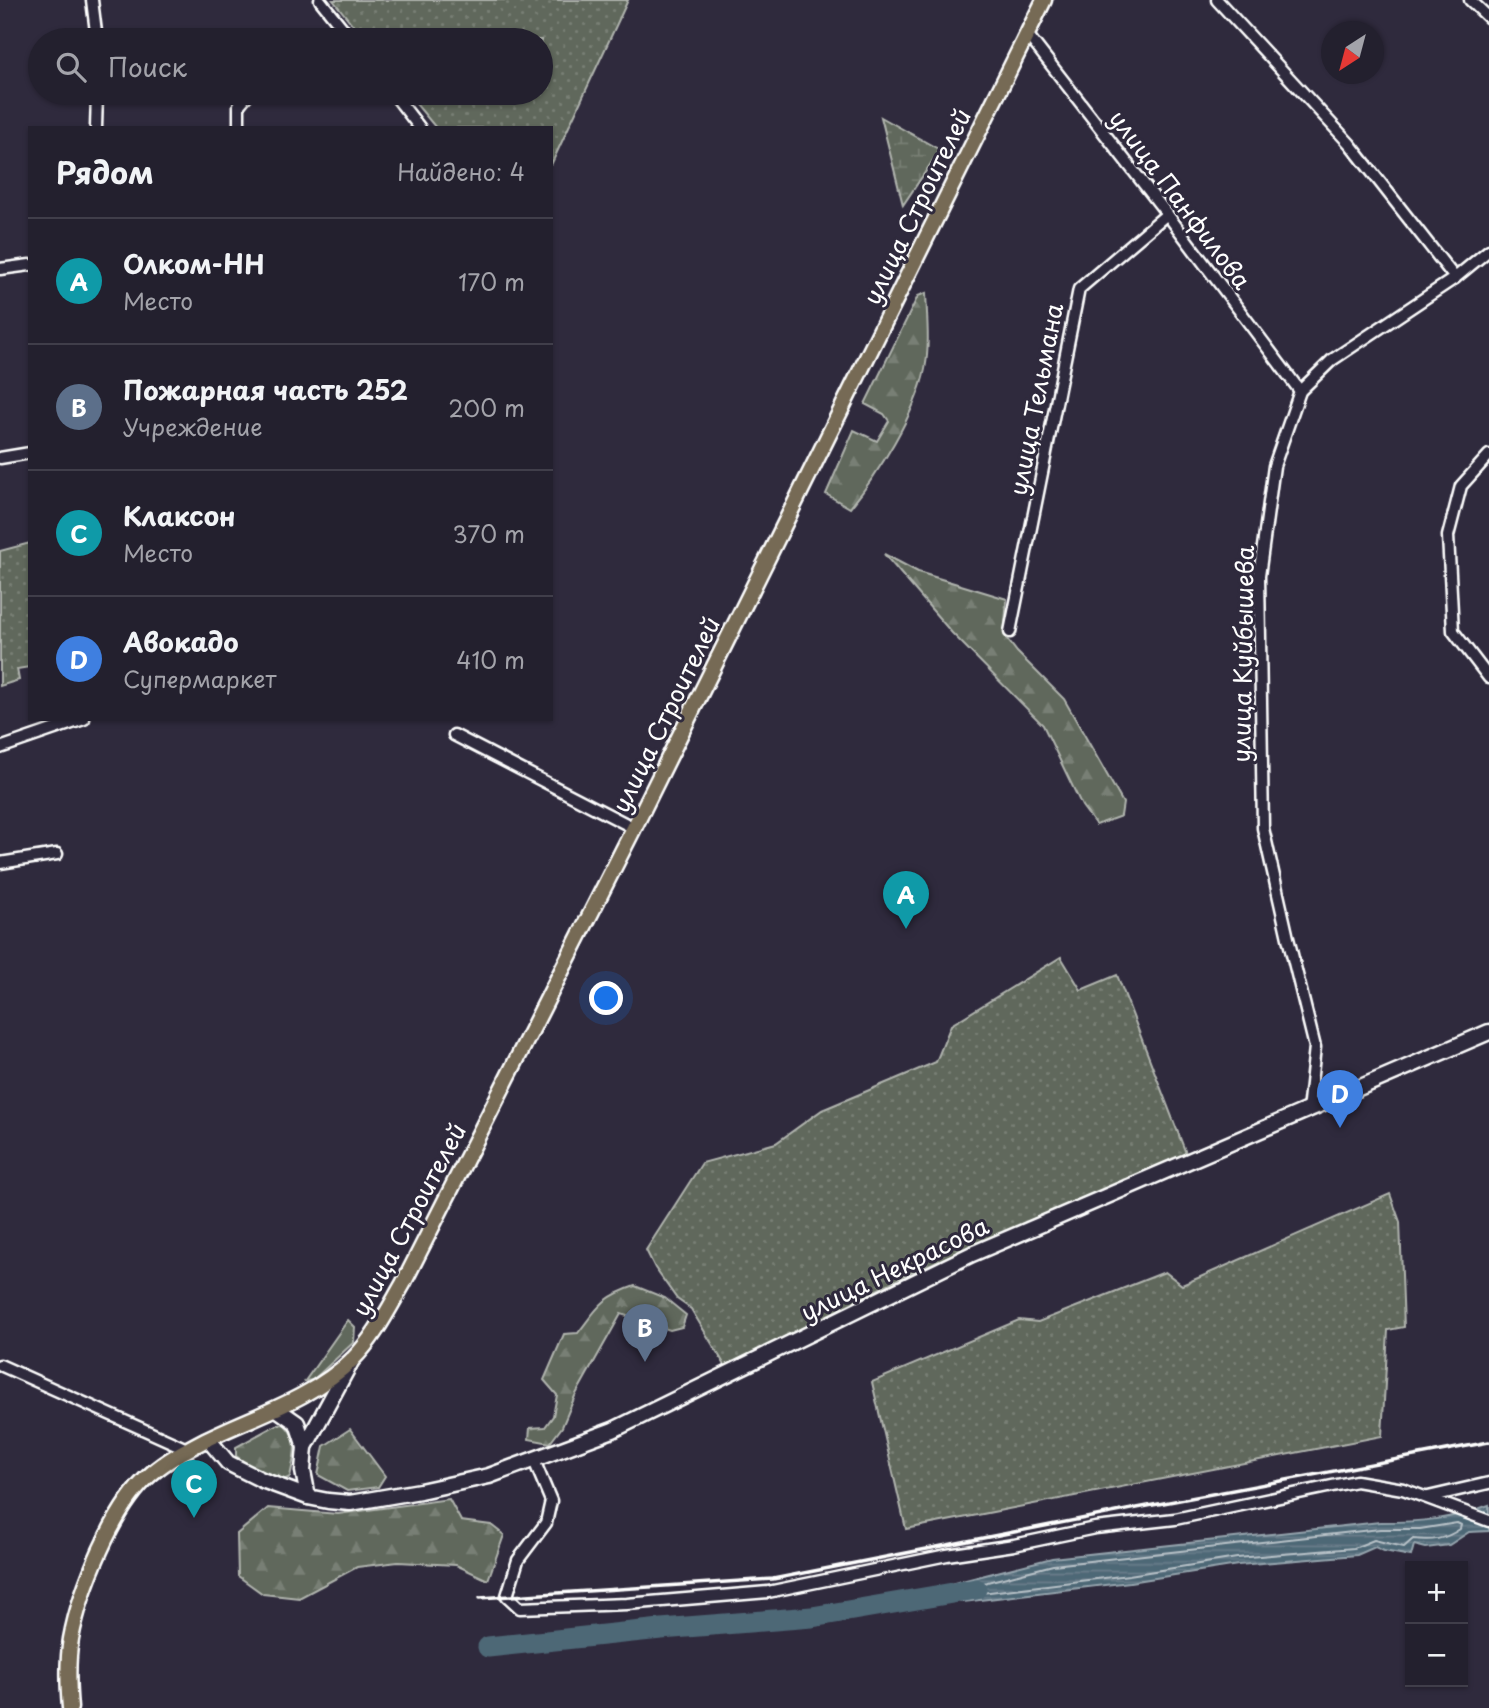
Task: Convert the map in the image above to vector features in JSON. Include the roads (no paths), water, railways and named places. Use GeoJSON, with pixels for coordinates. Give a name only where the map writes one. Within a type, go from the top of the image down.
{"type":"FeatureCollection","features":[{"type":"Feature","properties":{"kind":"main road","name":"улица Строителей"},"geometry":{"type":"LineString","coordinates":[[70,1708],[68,1667],[71,1639],[89,1581],[112,1525],[130,1497],[150,1475],[187,1449],[277,1409],[315,1388],[353,1358],[380,1323],[403,1284],[634,828],[1044,0]]}},
{"type":"Feature","properties":{"kind":"street"},"geometry":{"type":"LineString","coordinates":[[92,0],[97,28]]}},
{"type":"Feature","properties":{"kind":"street"},"geometry":{"type":"LineString","coordinates":[[320,0],[342,28]]}},
{"type":"Feature","properties":{"kind":"street"},"geometry":{"type":"LineString","coordinates":[[1217,0],[1350,144],[1455,278]]}},
{"type":"Feature","properties":{"kind":"street"},"geometry":{"type":"LineString","coordinates":[[1470,0],[1489,18]]}},
{"type":"Feature","properties":{"kind":"street","name":"улица Панфилова"},"geometry":{"type":"LineString","coordinates":[[1027,34],[1300,391]]}},
{"type":"Feature","properties":{"kind":"street"},"geometry":{"type":"LineString","coordinates":[[96,126],[97,105]]}},
{"type":"Feature","properties":{"kind":"street"},"geometry":{"type":"LineString","coordinates":[[239,105],[239,126]]}},
{"type":"Feature","properties":{"kind":"street"},"geometry":{"type":"LineString","coordinates":[[402,105],[418,126]]}},
{"type":"Feature","properties":{"kind":"street","name":"улица Тельмана"},"geometry":{"type":"LineString","coordinates":[[1010,632],[1079,289],[1167,214]]}},
{"type":"Feature","properties":{"kind":"street","name":"улица Куйбышева"},"geometry":{"type":"LineString","coordinates":[[1308,1111],[1315,1047],[1263,828],[1259,576],[1274,466],[1300,391],[1332,360],[1455,278],[1489,250]]}},
{"type":"Feature","properties":{"kind":"street"},"geometry":{"type":"LineString","coordinates":[[0,269],[28,265]]}},
{"type":"Feature","properties":{"kind":"street"},"geometry":{"type":"LineString","coordinates":[[0,457],[28,453]]}},
{"type":"Feature","properties":{"kind":"street"},"geometry":{"type":"LineString","coordinates":[[1489,455],[1461,486],[1448,536],[1453,631],[1489,678]]}},
{"type":"Feature","properties":{"kind":"street"},"geometry":{"type":"LineString","coordinates":[[0,748],[78,721]]}},
{"type":"Feature","properties":{"kind":"street"},"geometry":{"type":"LineString","coordinates":[[454,735],[634,828]]}},
{"type":"Feature","properties":{"kind":"street"},"geometry":{"type":"LineString","coordinates":[[0,863],[57,853]]}},
{"type":"Feature","properties":{"kind":"street","name":"улица Некрасова"},"geometry":{"type":"LineString","coordinates":[[208,1439],[229,1463],[262,1480],[308,1497],[350,1503],[489,1476],[613,1430],[972,1254],[1489,1032]]}},
{"type":"Feature","properties":{"kind":"street"},"geometry":{"type":"LineString","coordinates":[[304,1447],[353,1358]]}},
{"type":"Feature","properties":{"kind":"street"},"geometry":{"type":"LineString","coordinates":[[0,1365],[187,1449]]}},
{"type":"Feature","properties":{"kind":"street"},"geometry":{"type":"LineString","coordinates":[[277,1409],[297,1423],[304,1447],[303,1471],[308,1497]]}},
{"type":"Feature","properties":{"kind":"street"},"geometry":{"type":"LineString","coordinates":[[533,1458],[551,1501],[546,1523],[518,1560],[507,1596],[520,1608],[627,1604],[768,1592],[1096,1528],[1175,1519],[1356,1481],[1403,1489],[1489,1521]]}},
{"type":"Feature","properties":{"kind":"street"},"geometry":{"type":"LineString","coordinates":[[1428,1497],[1489,1483]]}},
{"type":"Feature","properties":{"kind":"water"},"geometry":{"type":"Polygon","coordinates":[[[1489,1505],[1489,1531],[1469,1532],[1449,1545],[1426,1548],[1414,1545],[1411,1556],[1375,1547],[1357,1555],[1238,1565],[1130,1582],[963,1602],[950,1600],[950,1584],[1052,1558],[1380,1522],[1435,1519],[1489,1505]]]}},
{"type":"Feature","properties":{"kind":"waterway"},"geometry":{"type":"LineString","coordinates":[[488,1647],[812,1617],[976,1589]]}},
{"type":"Feature","properties":{"kind":"railway"},"geometry":{"type":"LineString","coordinates":[[480,1598],[773,1579],[1489,1442]]}},
{"type":"Feature","properties":{"kind":"place","name":"Олком-НН"},"geometry":{"type":"Point","coordinates":[906,929]}},
{"type":"Feature","properties":{"kind":"place","name":"Авокадо"},"geometry":{"type":"Point","coordinates":[1340,1128]}},
{"type":"Feature","properties":{"kind":"place","name":"Пожарная часть 252"},"geometry":{"type":"Point","coordinates":[645,1362]}},
{"type":"Feature","properties":{"kind":"place","name":"Клаксон"},"geometry":{"type":"Point","coordinates":[194,1518]}}]}
